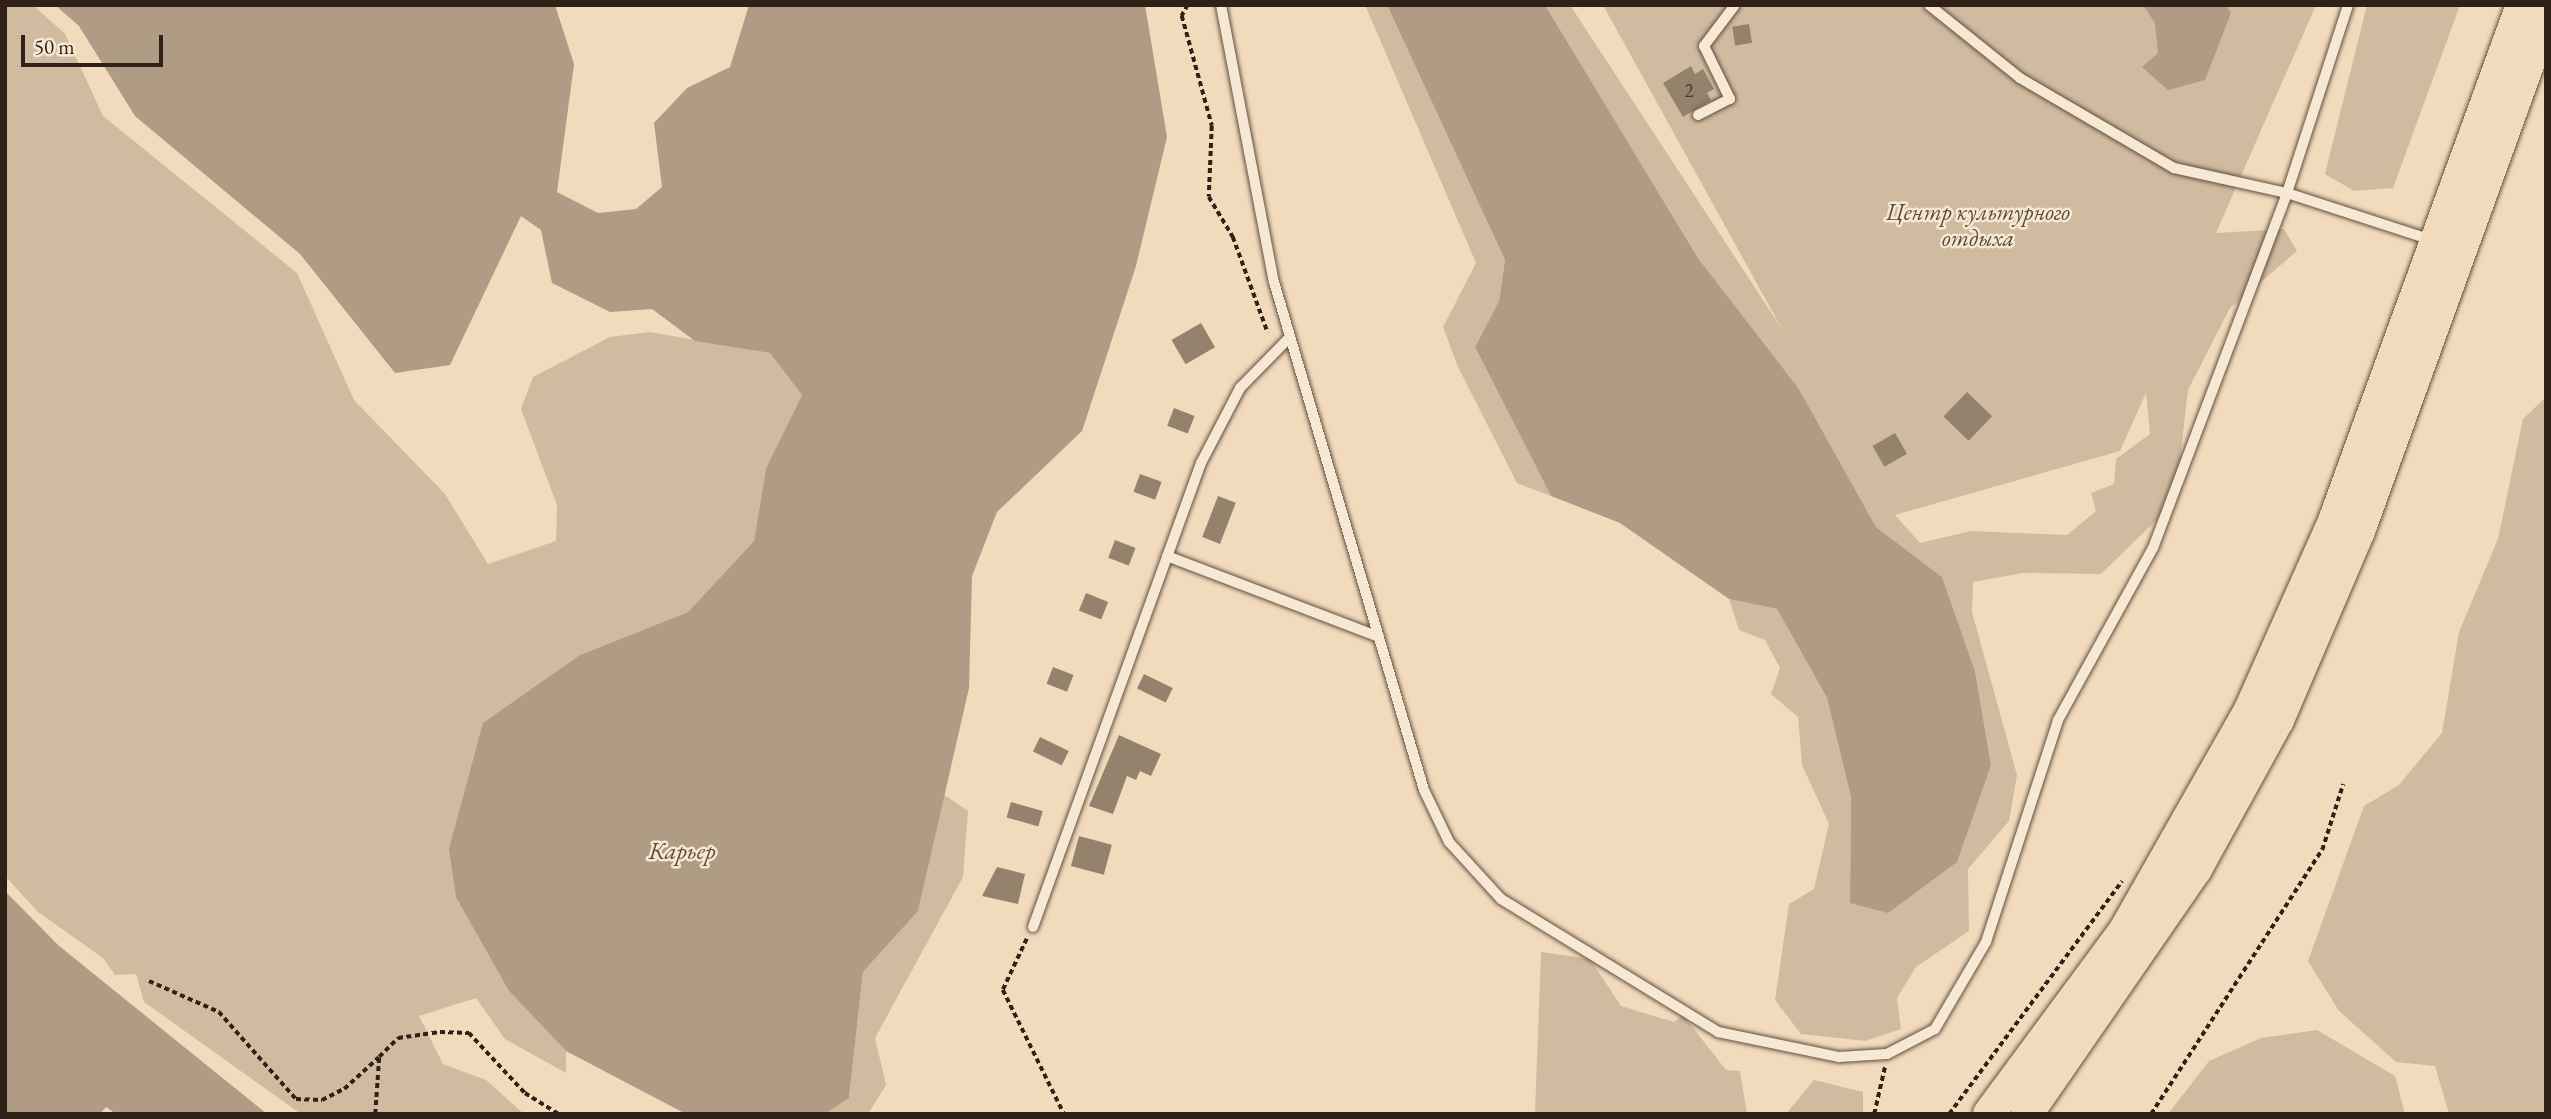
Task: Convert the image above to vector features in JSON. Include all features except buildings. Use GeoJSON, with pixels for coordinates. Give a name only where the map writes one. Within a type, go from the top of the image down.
{"type":"FeatureCollection","features":[{"type":"Feature","properties":{"kind":"highway"},"geometry":{"type":"LineString","coordinates":[[1989,1114],[2077,1003],[2227,756],[2334,521],[2434,241],[2509,42],[2519,5]]}},
{"type":"Feature","properties":{"kind":"highway"},"geometry":{"type":"LineString","coordinates":[[2026,1114],[2162,922],[2278,720],[2359,531],[2546,15]]}},
{"type":"Feature","properties":{"kind":"lane"},"geometry":{"type":"LineString","coordinates":[[1220,5],[1290,337],[1424,790],[1449,842],[1501,899],[1718,1032],[1839,1057],[1888,1054],[1936,1030],[1986,942],[2058,720],[2153,548],[2287,193],[2348,5]]}},
{"type":"Feature","properties":{"kind":"lane"},"geometry":{"type":"LineString","coordinates":[[1698,115],[1730,99],[1704,46],[1735,5]]}},
{"type":"Feature","properties":{"kind":"lane"},"geometry":{"type":"LineString","coordinates":[[1929,5],[2020,78],[2174,168],[2287,193],[2434,241]]}},
{"type":"Feature","properties":{"kind":"lane"},"geometry":{"type":"LineString","coordinates":[[1033,927],[1201,463],[1240,388],[1290,337]]}},
{"type":"Feature","properties":{"kind":"lane"},"geometry":{"type":"LineString","coordinates":[[1167,556],[1379,636]]}},
{"type":"Feature","properties":{"kind":"path"},"geometry":{"type":"LineString","coordinates":[[1188,5],[1182,16],[1212,126],[1209,197],[1233,237],[1268,333]]}},
{"type":"Feature","properties":{"kind":"path"},"geometry":{"type":"LineString","coordinates":[[2151,1114],[2322,850],[2343,784]]}},
{"type":"Feature","properties":{"kind":"path"},"geometry":{"type":"LineString","coordinates":[[1949,1114],[2043,995],[2124,878]]}},
{"type":"Feature","properties":{"kind":"path"},"geometry":{"type":"LineString","coordinates":[[1033,927],[1003,990],[1064,1114]]}},
{"type":"Feature","properties":{"kind":"path"},"geometry":{"type":"LineString","coordinates":[[149,981],[219,1012],[296,1099],[322,1100],[344,1089],[398,1038],[469,1033],[525,1093],[559,1114]]}},
{"type":"Feature","properties":{"kind":"path"},"geometry":{"type":"LineString","coordinates":[[1874,1114],[1888,1054]]}},
{"type":"Feature","properties":{"kind":"path"},"geometry":{"type":"LineString","coordinates":[[375,1114],[379,1057]]}},
{"type":"Feature","properties":{"kind":"green space"},"geometry":{"type":"Polygon","coordinates":[[[5,5],[33,5],[65,34],[103,116],[297,273],[354,400],[445,494],[488,564],[556,541],[557,505],[521,409],[533,377],[610,337],[650,332],[770,353],[802,395],[766,468],[754,541],[688,612],[580,655],[509,991],[566,1051],[566,1073],[505,1039],[476,998],[419,1016],[443,1064],[486,1080],[524,1114],[301,1114],[144,1002],[136,974],[115,975],[103,958],[38,912],[5,876],[5,5]]]}},
{"type":"Feature","properties":{"kind":"green space"},"geometry":{"type":"Polygon","coordinates":[[[1365,5],[1387,5],[1505,260],[1499,301],[1475,347],[1551,496],[1517,483],[1458,367],[1443,327],[1476,263],[1365,5]]]}},
{"type":"Feature","properties":{"kind":"green space","name":"Центр культурного отдыха"},"geometry":{"type":"Polygon","coordinates":[[[1545,5],[1570,5],[1782,329],[1603,5],[2316,5],[2216,233],[2284,229],[2297,251],[2230,308],[2188,390],[2175,502],[2101,574],[2023,573],[1973,582],[1972,612],[2017,775],[2009,821],[1968,869],[1969,931],[1916,967],[1897,998],[1901,1029],[1865,1041],[1801,1034],[1775,1000],[1789,904],[1814,889],[1829,824],[1802,765],[1798,717],[1771,694],[1780,668],[1765,640],[1739,630],[1729,599],[1777,609],[1827,698],[1851,797],[1850,903],[1991,765],[1975,671],[1942,577],[1876,527],[1799,389],[1698,258],[1545,5]],[[2146,393],[2120,451],[1895,515],[1920,543],[1971,531],[2067,535],[2096,511],[2091,493],[2114,484],[2116,459],[2150,434],[2146,393]]]}},
{"type":"Feature","properties":{"kind":"green space"},"geometry":{"type":"Polygon","coordinates":[[[2367,5],[2460,5],[2393,188],[2354,191],[2325,174],[2367,5]]]}},
{"type":"Feature","properties":{"kind":"green space"},"geometry":{"type":"Polygon","coordinates":[[[2546,397],[2546,1114],[2449,1114],[2435,1066],[2396,1062],[2339,1011],[2308,961],[2364,806],[2399,785],[2442,733],[2459,632],[2498,539],[2523,419],[2546,397]]]}},
{"type":"Feature","properties":{"kind":"green space"},"geometry":{"type":"Polygon","coordinates":[[[943,794],[968,811],[963,877],[875,1038],[886,1085],[868,1114],[825,1114],[849,1098],[863,972],[918,911],[943,794]]]}},
{"type":"Feature","properties":{"kind":"green space"},"geometry":{"type":"Polygon","coordinates":[[[1541,952],[1590,959],[1621,1006],[1674,1022],[1683,1015],[1726,1070],[1740,1071],[1747,1114],[1535,1114],[1541,952]]]}},
{"type":"Feature","properties":{"kind":"green space"},"geometry":{"type":"Polygon","coordinates":[[[2317,1030],[2395,1076],[2405,1114],[2168,1114],[2209,1061],[2261,1038],[2317,1030]]]}},
{"type":"Feature","properties":{"kind":"green space"},"geometry":{"type":"Polygon","coordinates":[[[1814,1080],[1863,1092],[1863,1114],[1786,1114],[1814,1080]]]}},
{"type":"Feature","properties":{"kind":"water","name":"Карьер"},"geometry":{"type":"Polygon","coordinates":[[[55,5],[555,5],[574,64],[557,192],[598,213],[636,209],[662,187],[654,123],[687,88],[730,67],[749,5],[1145,5],[1167,137],[1136,266],[1082,431],[997,512],[972,576],[969,688],[918,911],[863,972],[849,1098],[825,1114],[686,1114],[566,1051],[509,991],[456,897],[449,849],[483,723],[580,655],[688,612],[754,541],[766,468],[802,395],[770,353],[695,341],[652,309],[610,312],[552,283],[541,230],[521,216],[450,365],[395,373],[300,254],[135,116],[79,26],[55,5]]]}},
{"type":"Feature","properties":{"kind":"water"},"geometry":{"type":"Polygon","coordinates":[[[1387,5],[1545,5],[1698,258],[1799,389],[1876,527],[1942,577],[1975,671],[1991,765],[1957,862],[1888,913],[1850,903],[1851,797],[1827,698],[1777,609],[1729,599],[1620,523],[1551,496],[1475,347],[1499,301],[1505,260],[1387,5]]]}},
{"type":"Feature","properties":{"kind":"water"},"geometry":{"type":"Polygon","coordinates":[[[2143,5],[2226,5],[2231,13],[2205,80],[2168,90],[2142,67],[2158,53],[2155,23],[2143,5]]]}},
{"type":"Feature","properties":{"kind":"water"},"geometry":{"type":"Polygon","coordinates":[[[5,891],[58,945],[267,1114],[116,1114],[106,1107],[100,1114],[5,1114],[5,891]]]}}]}
